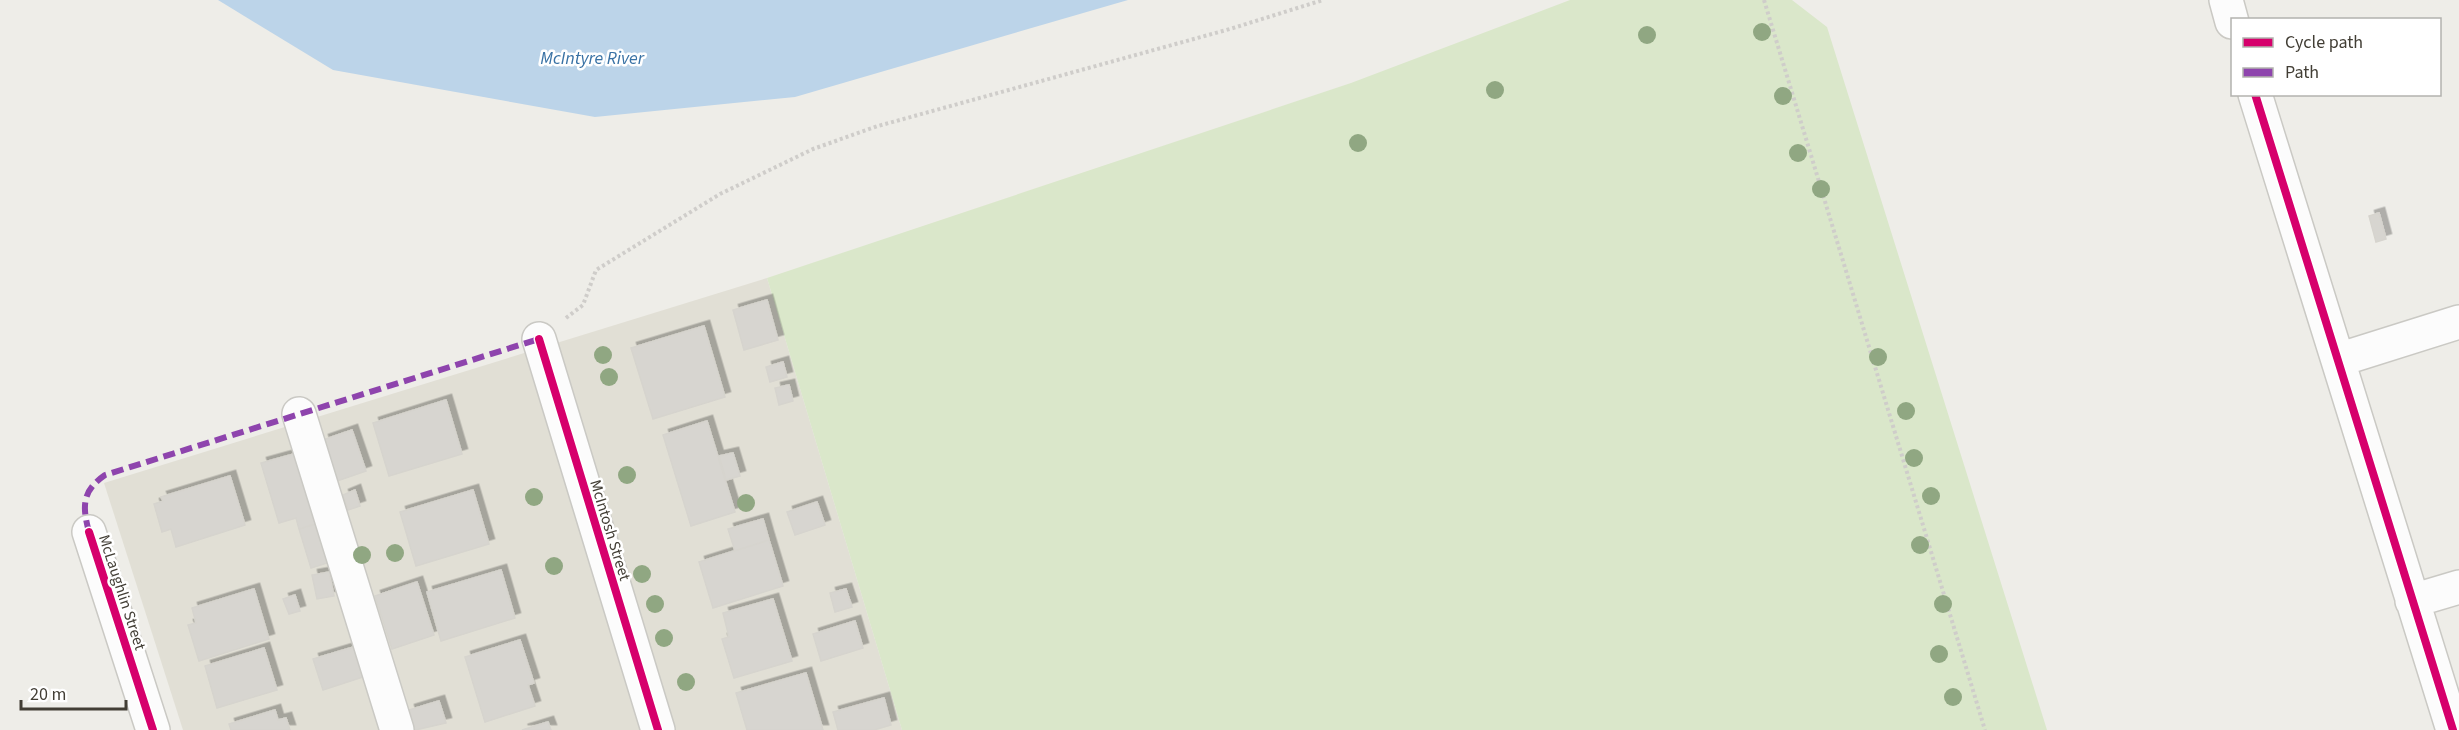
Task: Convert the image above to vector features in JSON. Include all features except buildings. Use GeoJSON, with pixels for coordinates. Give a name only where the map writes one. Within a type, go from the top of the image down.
{"type":"FeatureCollection","features":[{"type":"Feature","properties":{"kind":"street"},"geometry":{"type":"LineString","coordinates":[[2226,0],[2231,18]]}},
{"type":"Feature","properties":{"kind":"street"},"geometry":{"type":"LineString","coordinates":[[2256,96],[2453,730]]}},
{"type":"Feature","properties":{"kind":"street"},"geometry":{"type":"LineString","coordinates":[[2338,360],[2459,322]]}},
{"type":"Feature","properties":{"kind":"street","name":"McIntosh Street"},"geometry":{"type":"LineString","coordinates":[[539,339],[658,730]]}},
{"type":"Feature","properties":{"kind":"street"},"geometry":{"type":"LineString","coordinates":[[299,414],[397,730]]}},
{"type":"Feature","properties":{"kind":"street","name":"McLaughlin Street"},"geometry":{"type":"LineString","coordinates":[[89,532],[153,730]]}},
{"type":"Feature","properties":{"kind":"street"},"geometry":{"type":"LineString","coordinates":[[2412,601],[2459,587]]}},
{"type":"Feature","properties":{"kind":"path"},"geometry":{"type":"LineString","coordinates":[[539,339],[583,305],[596,270],[720,194],[813,149],[878,126],[1230,29],[1323,0]]}},
{"type":"Feature","properties":{"kind":"path"},"geometry":{"type":"LineString","coordinates":[[1764,0],[1985,730]]}},
{"type":"Feature","properties":{"kind":"shaded area"},"geometry":{"type":"Polygon","coordinates":[[[767,278],[902,730],[183,730],[104,483],[767,278]]]}},
{"type":"Feature","properties":{"kind":"green space"},"geometry":{"type":"Polygon","coordinates":[[[1570,0],[1792,0],[1827,27],[2047,730],[902,730],[767,278],[1351,83],[1570,0]]]}},
{"type":"Feature","properties":{"kind":"water","name":"McIntyre River"},"geometry":{"type":"Polygon","coordinates":[[[218,0],[1128,0],[795,97],[595,117],[333,70],[218,0]]]}},
{"type":"Feature","properties":{"kind":"marked path"},"geometry":{"type":"LineString","coordinates":[[89,532],[85,514],[86,500],[92,487],[105,475],[539,339]]}},
{"type":"Feature","properties":{"kind":"cycle path"},"geometry":{"type":"LineString","coordinates":[[2256,96],[2453,730]]}},
{"type":"Feature","properties":{"kind":"cycle path"},"geometry":{"type":"LineString","coordinates":[[539,339],[658,730]]}},
{"type":"Feature","properties":{"kind":"cycle path"},"geometry":{"type":"LineString","coordinates":[[89,532],[153,730]]}}]}
